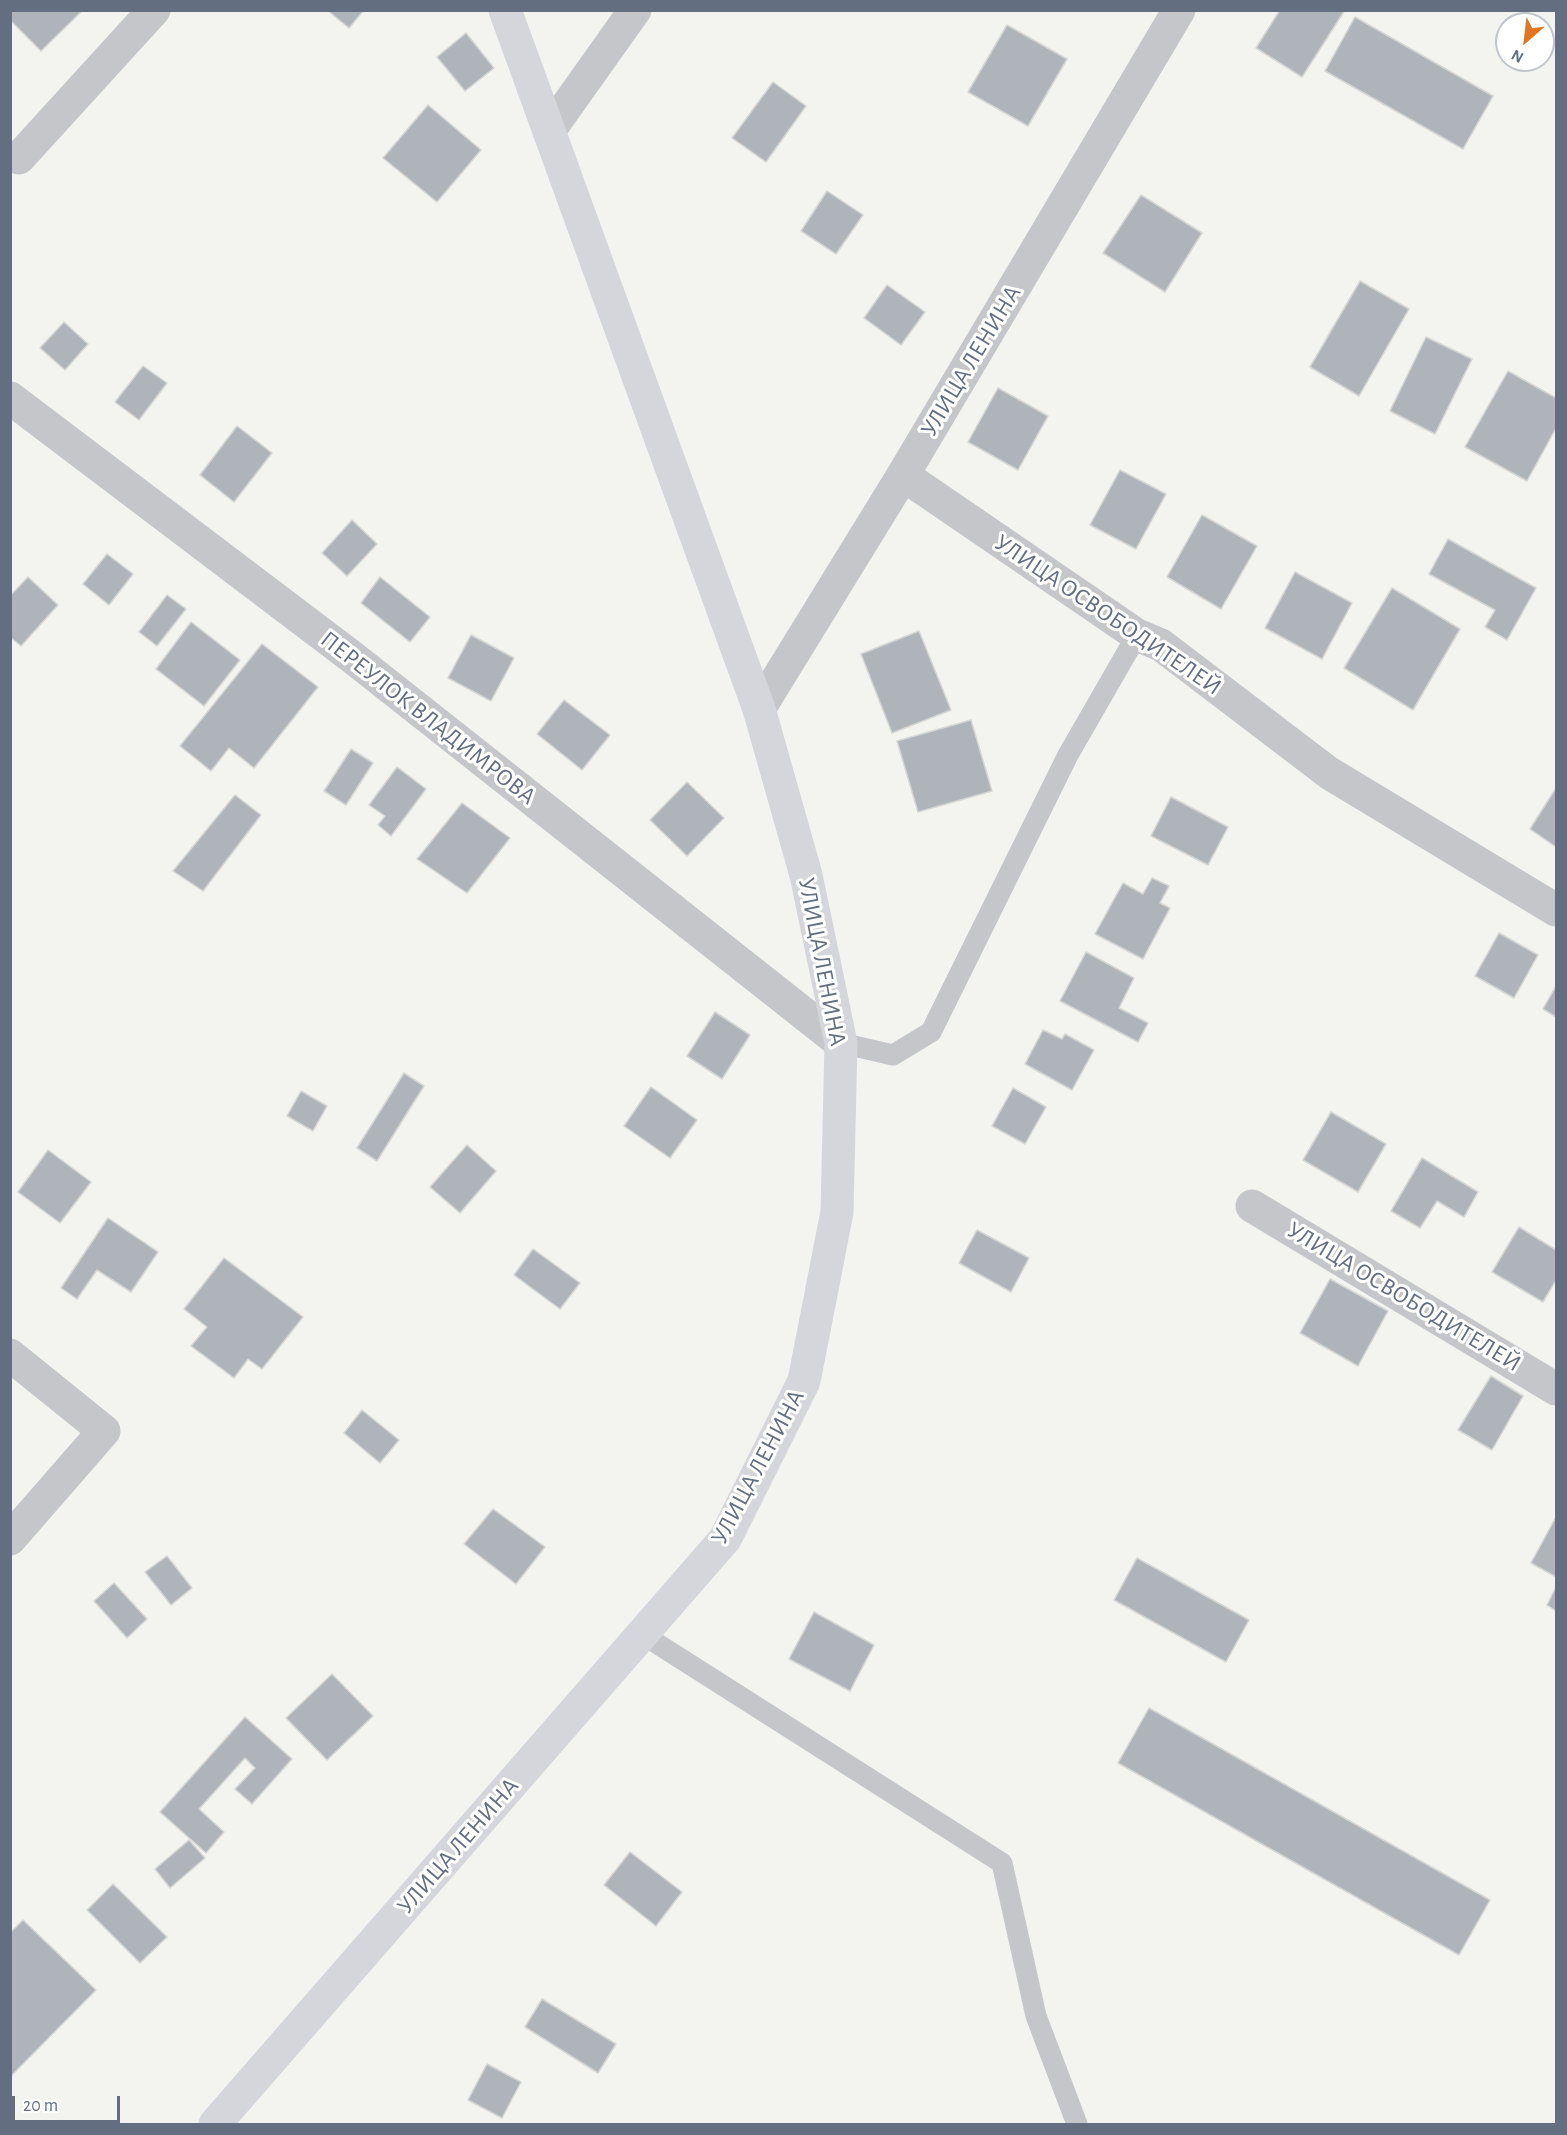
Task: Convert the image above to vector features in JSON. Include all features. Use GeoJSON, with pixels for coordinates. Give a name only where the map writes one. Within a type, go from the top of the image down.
{"type":"FeatureCollection","features":[{"type":"Feature","properties":{"kind":"main road","name":"УЛИЦА ЛЕНИНА"},"geometry":{"type":"LineString","coordinates":[[214,2124],[724,1539],[804,1381],[837,1212],[841,1043],[806,875],[759,709],[505,10]]}},
{"type":"Feature","properties":{"kind":"street"},"geometry":{"type":"LineString","coordinates":[[19,158],[154,10]]}},
{"type":"Feature","properties":{"kind":"street"},"geometry":{"type":"LineString","coordinates":[[549,131],[635,10]]}},
{"type":"Feature","properties":{"kind":"street","name":"УЛИЦА ЛЕНИНА"},"geometry":{"type":"LineString","coordinates":[[759,709],[903,475],[1179,10]]}},
{"type":"Feature","properties":{"kind":"street","name":"ПЕРЕУЛОК ВЛАДИМРОВА"},"geometry":{"type":"LineString","coordinates":[[10,398],[352,657],[841,1043]]}},
{"type":"Feature","properties":{"kind":"street","name":"УЛИЦА ОСВОБОДИТЕЛЕЙ"},"geometry":{"type":"LineString","coordinates":[[903,475],[1137,634],[1161,645],[1329,773],[1557,910]]}},
{"type":"Feature","properties":{"kind":"street","name":"УЛИЦА ОСВОБОДИТЕЛЕЙ"},"geometry":{"type":"LineString","coordinates":[[1252,1206],[1557,1389]]}},
{"type":"Feature","properties":{"kind":"street"},"geometry":{"type":"LineString","coordinates":[[10,1354],[104,1431],[10,1539]]}},
{"type":"Feature","properties":{"kind":"lane"},"geometry":{"type":"LineString","coordinates":[[841,1043],[893,1055],[931,1032],[1068,754],[1137,634]]}},
{"type":"Feature","properties":{"kind":"lane"},"geometry":{"type":"LineString","coordinates":[[642,1634],[1002,1863],[1036,2016],[1077,2124]]}},
{"type":"Feature","properties":{"kind":"building"},"geometry":{"type":"Polygon","coordinates":[[[10,10],[83,10],[41,51],[10,20],[10,10]]]}},
{"type":"Feature","properties":{"kind":"building"},"geometry":{"type":"Polygon","coordinates":[[[327,10],[364,10],[349,28],[327,10]]]}},
{"type":"Feature","properties":{"kind":"building"},"geometry":{"type":"Polygon","coordinates":[[[1280,10],[1345,10],[1302,77],[1256,48],[1280,10]]]}},
{"type":"Feature","properties":{"kind":"building"},"geometry":{"type":"Polygon","coordinates":[[[1355,17],[1493,96],[1463,149],[1325,71],[1355,17]]]}},
{"type":"Feature","properties":{"kind":"building"},"geometry":{"type":"Polygon","coordinates":[[[1007,25],[1067,59],[1028,126],[968,92],[1007,25]]]}},
{"type":"Feature","properties":{"kind":"building"},"geometry":{"type":"Polygon","coordinates":[[[466,33],[494,68],[465,91],[437,57],[466,33]]]}},
{"type":"Feature","properties":{"kind":"building"},"geometry":{"type":"Polygon","coordinates":[[[773,82],[806,106],[766,162],[732,138],[773,82]]]}},
{"type":"Feature","properties":{"kind":"building"},"geometry":{"type":"Polygon","coordinates":[[[428,105],[481,150],[437,202],[383,158],[428,105]]]}},
{"type":"Feature","properties":{"kind":"building"},"geometry":{"type":"Polygon","coordinates":[[[827,191],[863,215],[836,254],[801,231],[827,191]]]}},
{"type":"Feature","properties":{"kind":"building"},"geometry":{"type":"Polygon","coordinates":[[[1141,195],[1202,233],[1165,292],[1103,253],[1141,195]]]}},
{"type":"Feature","properties":{"kind":"building"},"geometry":{"type":"Polygon","coordinates":[[[1360,281],[1409,309],[1359,396],[1310,367],[1360,281]]]}},
{"type":"Feature","properties":{"kind":"building"},"geometry":{"type":"Polygon","coordinates":[[[887,285],[925,312],[901,345],[864,318],[887,285]]]}},
{"type":"Feature","properties":{"kind":"building"},"geometry":{"type":"Polygon","coordinates":[[[64,322],[88,344],[65,370],[40,348],[64,322]]]}},
{"type":"Feature","properties":{"kind":"building"},"geometry":{"type":"Polygon","coordinates":[[[1426,337],[1472,359],[1435,434],[1390,411],[1426,337]]]}},
{"type":"Feature","properties":{"kind":"building"},"geometry":{"type":"Polygon","coordinates":[[[143,366],[167,383],[139,420],[115,402],[143,366]]]}},
{"type":"Feature","properties":{"kind":"building"},"geometry":{"type":"Polygon","coordinates":[[[1508,371],[1556,398],[1556,428],[1527,481],[1465,447],[1508,371]]]}},
{"type":"Feature","properties":{"kind":"building"},"geometry":{"type":"Polygon","coordinates":[[[998,388],[1048,416],[1018,470],[968,442],[998,388]]]}},
{"type":"Feature","properties":{"kind":"building"},"geometry":{"type":"Polygon","coordinates":[[[237,426],[272,453],[234,502],[200,475],[237,426]]]}},
{"type":"Feature","properties":{"kind":"building"},"geometry":{"type":"Polygon","coordinates":[[[1120,470],[1166,494],[1136,549],[1090,525],[1120,470]]]}},
{"type":"Feature","properties":{"kind":"building"},"geometry":{"type":"Polygon","coordinates":[[[1202,515],[1257,546],[1221,609],[1167,577],[1202,515]]]}},
{"type":"Feature","properties":{"kind":"building"},"geometry":{"type":"Polygon","coordinates":[[[352,520],[377,544],[347,576],[322,553],[352,520]]]}},
{"type":"Feature","properties":{"kind":"building"},"geometry":{"type":"Polygon","coordinates":[[[1448,539],[1536,588],[1507,640],[1485,627],[1495,610],[1429,574],[1448,539]]]}},
{"type":"Feature","properties":{"kind":"building"},"geometry":{"type":"Polygon","coordinates":[[[107,554],[133,574],[109,605],[83,584],[107,554]]]}},
{"type":"Feature","properties":{"kind":"building"},"geometry":{"type":"Polygon","coordinates":[[[1295,572],[1352,603],[1322,659],[1265,628],[1295,572]]]}},
{"type":"Feature","properties":{"kind":"building"},"geometry":{"type":"Polygon","coordinates":[[[28,577],[58,605],[21,646],[10,637],[10,596],[28,577]]]}},
{"type":"Feature","properties":{"kind":"building"},"geometry":{"type":"Polygon","coordinates":[[[380,577],[430,617],[410,642],[361,603],[380,577]]]}},
{"type":"Feature","properties":{"kind":"building"},"geometry":{"type":"Polygon","coordinates":[[[1392,588],[1460,629],[1413,710],[1344,668],[1392,588]]]}},
{"type":"Feature","properties":{"kind":"building"},"geometry":{"type":"Polygon","coordinates":[[[167,595],[186,609],[157,646],[139,632],[167,595]]]}},
{"type":"Feature","properties":{"kind":"building"},"geometry":{"type":"Polygon","coordinates":[[[191,622],[240,660],[204,706],[156,669],[191,622]]]}},
{"type":"Feature","properties":{"kind":"building"},"geometry":{"type":"Polygon","coordinates":[[[919,631],[951,710],[892,733],[861,654],[919,631]]]}},
{"type":"Feature","properties":{"kind":"building"},"geometry":{"type":"Polygon","coordinates":[[[471,635],[514,658],[491,701],[448,678],[471,635]]]}},
{"type":"Feature","properties":{"kind":"building"},"geometry":{"type":"Polygon","coordinates":[[[262,644],[318,687],[254,768],[229,748],[211,771],[180,746],[262,644]]]}},
{"type":"Feature","properties":{"kind":"building"},"geometry":{"type":"Polygon","coordinates":[[[564,700],[610,735],[582,770],[537,734],[564,700]]]}},
{"type":"Feature","properties":{"kind":"building"},"geometry":{"type":"Polygon","coordinates":[[[971,720],[992,791],[918,812],[897,741],[971,720]]]}},
{"type":"Feature","properties":{"kind":"building"},"geometry":{"type":"Polygon","coordinates":[[[351,749],[373,763],[346,805],[324,791],[351,749]]]}},
{"type":"Feature","properties":{"kind":"building"},"geometry":{"type":"Polygon","coordinates":[[[397,767],[426,789],[391,836],[378,825],[385,816],[369,805],[397,767]]]}},
{"type":"Feature","properties":{"kind":"building"},"geometry":{"type":"Polygon","coordinates":[[[687,782],[724,818],[687,856],[650,820],[687,782]]]}},
{"type":"Feature","properties":{"kind":"building"},"geometry":{"type":"Polygon","coordinates":[[[1556,788],[1556,847],[1530,829],[1556,788]]]}},
{"type":"Feature","properties":{"kind":"building"},"geometry":{"type":"Polygon","coordinates":[[[235,795],[261,815],[203,891],[173,871],[235,795]]]}},
{"type":"Feature","properties":{"kind":"building"},"geometry":{"type":"Polygon","coordinates":[[[1171,797],[1228,827],[1208,865],[1151,836],[1171,797]]]}},
{"type":"Feature","properties":{"kind":"building"},"geometry":{"type":"Polygon","coordinates":[[[462,803],[510,838],[467,893],[417,859],[462,803]]]}},
{"type":"Feature","properties":{"kind":"building"},"geometry":{"type":"Polygon","coordinates":[[[1152,878],[1169,886],[1160,903],[1170,908],[1143,959],[1095,934],[1123,883],[1143,894],[1152,878]]]}},
{"type":"Feature","properties":{"kind":"building"},"geometry":{"type":"Polygon","coordinates":[[[1499,933],[1538,955],[1514,998],[1475,976],[1499,933]]]}},
{"type":"Feature","properties":{"kind":"building"},"geometry":{"type":"Polygon","coordinates":[[[1086,952],[1134,978],[1119,1008],[1148,1023],[1138,1042],[1060,1001],[1086,952]]]}},
{"type":"Feature","properties":{"kind":"building"},"geometry":{"type":"Polygon","coordinates":[[[1556,986],[1556,1017],[1543,1009],[1556,986]]]}},
{"type":"Feature","properties":{"kind":"building"},"geometry":{"type":"Polygon","coordinates":[[[715,1012],[750,1035],[722,1079],[687,1056],[715,1012]]]}},
{"type":"Feature","properties":{"kind":"building"},"geometry":{"type":"Polygon","coordinates":[[[1043,1030],[1062,1039],[1065,1034],[1094,1050],[1072,1090],[1025,1064],[1043,1030]]]}},
{"type":"Feature","properties":{"kind":"building"},"geometry":{"type":"Polygon","coordinates":[[[404,1073],[424,1086],[377,1161],[357,1148],[404,1073]]]}},
{"type":"Feature","properties":{"kind":"building"},"geometry":{"type":"Polygon","coordinates":[[[651,1087],[697,1120],[670,1158],[624,1126],[651,1087]]]}},
{"type":"Feature","properties":{"kind":"building"},"geometry":{"type":"Polygon","coordinates":[[[1013,1088],[1046,1107],[1025,1144],[992,1126],[1013,1088]]]}},
{"type":"Feature","properties":{"kind":"building"},"geometry":{"type":"Polygon","coordinates":[[[301,1091],[327,1106],[313,1131],[287,1116],[301,1091]]]}},
{"type":"Feature","properties":{"kind":"building"},"geometry":{"type":"Polygon","coordinates":[[[1331,1112],[1386,1144],[1358,1192],[1303,1160],[1331,1112]]]}},
{"type":"Feature","properties":{"kind":"building"},"geometry":{"type":"Polygon","coordinates":[[[467,1145],[496,1171],[460,1213],[430,1187],[467,1145]]]}},
{"type":"Feature","properties":{"kind":"building"},"geometry":{"type":"Polygon","coordinates":[[[48,1150],[91,1182],[60,1223],[18,1192],[48,1150]]]}},
{"type":"Feature","properties":{"kind":"building"},"geometry":{"type":"Polygon","coordinates":[[[1422,1158],[1478,1192],[1464,1217],[1437,1201],[1420,1228],[1391,1211],[1422,1158]]]}},
{"type":"Feature","properties":{"kind":"building"},"geometry":{"type":"Polygon","coordinates":[[[108,1218],[158,1252],[131,1292],[97,1270],[77,1299],[61,1288],[108,1218]]]}},
{"type":"Feature","properties":{"kind":"building"},"geometry":{"type":"Polygon","coordinates":[[[1519,1227],[1556,1250],[1556,1280],[1543,1302],[1492,1272],[1519,1227]]]}},
{"type":"Feature","properties":{"kind":"building"},"geometry":{"type":"Polygon","coordinates":[[[977,1230],[1029,1258],[1011,1292],[959,1263],[977,1230]]]}},
{"type":"Feature","properties":{"kind":"building"},"geometry":{"type":"Polygon","coordinates":[[[533,1249],[580,1283],[560,1309],[514,1275],[533,1249]]]}},
{"type":"Feature","properties":{"kind":"building"},"geometry":{"type":"Polygon","coordinates":[[[224,1258],[303,1317],[262,1369],[248,1359],[234,1378],[191,1346],[207,1327],[184,1309],[224,1258]]]}},
{"type":"Feature","properties":{"kind":"building"},"geometry":{"type":"Polygon","coordinates":[[[1330,1279],[1388,1311],[1358,1366],[1300,1333],[1330,1279]]]}},
{"type":"Feature","properties":{"kind":"building"},"geometry":{"type":"Polygon","coordinates":[[[1491,1376],[1523,1396],[1492,1450],[1458,1430],[1491,1376]]]}},
{"type":"Feature","properties":{"kind":"building"},"geometry":{"type":"Polygon","coordinates":[[[362,1410],[399,1440],[380,1463],[344,1433],[362,1410]]]}},
{"type":"Feature","properties":{"kind":"building"},"geometry":{"type":"Polygon","coordinates":[[[493,1509],[545,1547],[516,1584],[464,1544],[493,1509]]]}},
{"type":"Feature","properties":{"kind":"building"},"geometry":{"type":"Polygon","coordinates":[[[1556,1517],[1556,1577],[1531,1563],[1556,1517]]]}},
{"type":"Feature","properties":{"kind":"building"},"geometry":{"type":"Polygon","coordinates":[[[167,1556],[192,1588],[171,1605],[145,1572],[167,1556]]]}},
{"type":"Feature","properties":{"kind":"building"},"geometry":{"type":"Polygon","coordinates":[[[1137,1558],[1249,1620],[1226,1662],[1114,1600],[1137,1558]]]}},
{"type":"Feature","properties":{"kind":"building"},"geometry":{"type":"Polygon","coordinates":[[[114,1583],[147,1619],[127,1638],[94,1601],[114,1583]]]}},
{"type":"Feature","properties":{"kind":"building"},"geometry":{"type":"Polygon","coordinates":[[[1556,1587],[1556,1611],[1547,1605],[1556,1587]]]}},
{"type":"Feature","properties":{"kind":"building"},"geometry":{"type":"Polygon","coordinates":[[[814,1612],[874,1645],[850,1691],[789,1659],[814,1612]]]}},
{"type":"Feature","properties":{"kind":"building"},"geometry":{"type":"Polygon","coordinates":[[[332,1674],[373,1716],[327,1760],[286,1718],[332,1674]]]}},
{"type":"Feature","properties":{"kind":"building"},"geometry":{"type":"Polygon","coordinates":[[[1149,1708],[1490,1900],[1459,1955],[1118,1763],[1149,1708]]]}},
{"type":"Feature","properties":{"kind":"building"},"geometry":{"type":"Polygon","coordinates":[[[245,1717],[292,1759],[252,1804],[235,1789],[255,1768],[245,1758],[199,1809],[224,1832],[206,1853],[160,1812],[245,1717]]]}},
{"type":"Feature","properties":{"kind":"building"},"geometry":{"type":"Polygon","coordinates":[[[189,1840],[205,1858],[170,1888],[155,1869],[189,1840]]]}},
{"type":"Feature","properties":{"kind":"building"},"geometry":{"type":"Polygon","coordinates":[[[630,1852],[682,1892],[656,1926],[604,1885],[630,1852]]]}},
{"type":"Feature","properties":{"kind":"building"},"geometry":{"type":"Polygon","coordinates":[[[113,1884],[167,1937],[140,1963],[87,1910],[113,1884]]]}},
{"type":"Feature","properties":{"kind":"building"},"geometry":{"type":"Polygon","coordinates":[[[23,1920],[96,1990],[10,2077],[10,1933],[23,1920]]]}},
{"type":"Feature","properties":{"kind":"building"},"geometry":{"type":"Polygon","coordinates":[[[542,1999],[616,2044],[598,2073],[525,2027],[542,1999]]]}},
{"type":"Feature","properties":{"kind":"building"},"geometry":{"type":"Polygon","coordinates":[[[487,2064],[521,2082],[502,2118],[468,2100],[487,2064]]]}}]}
